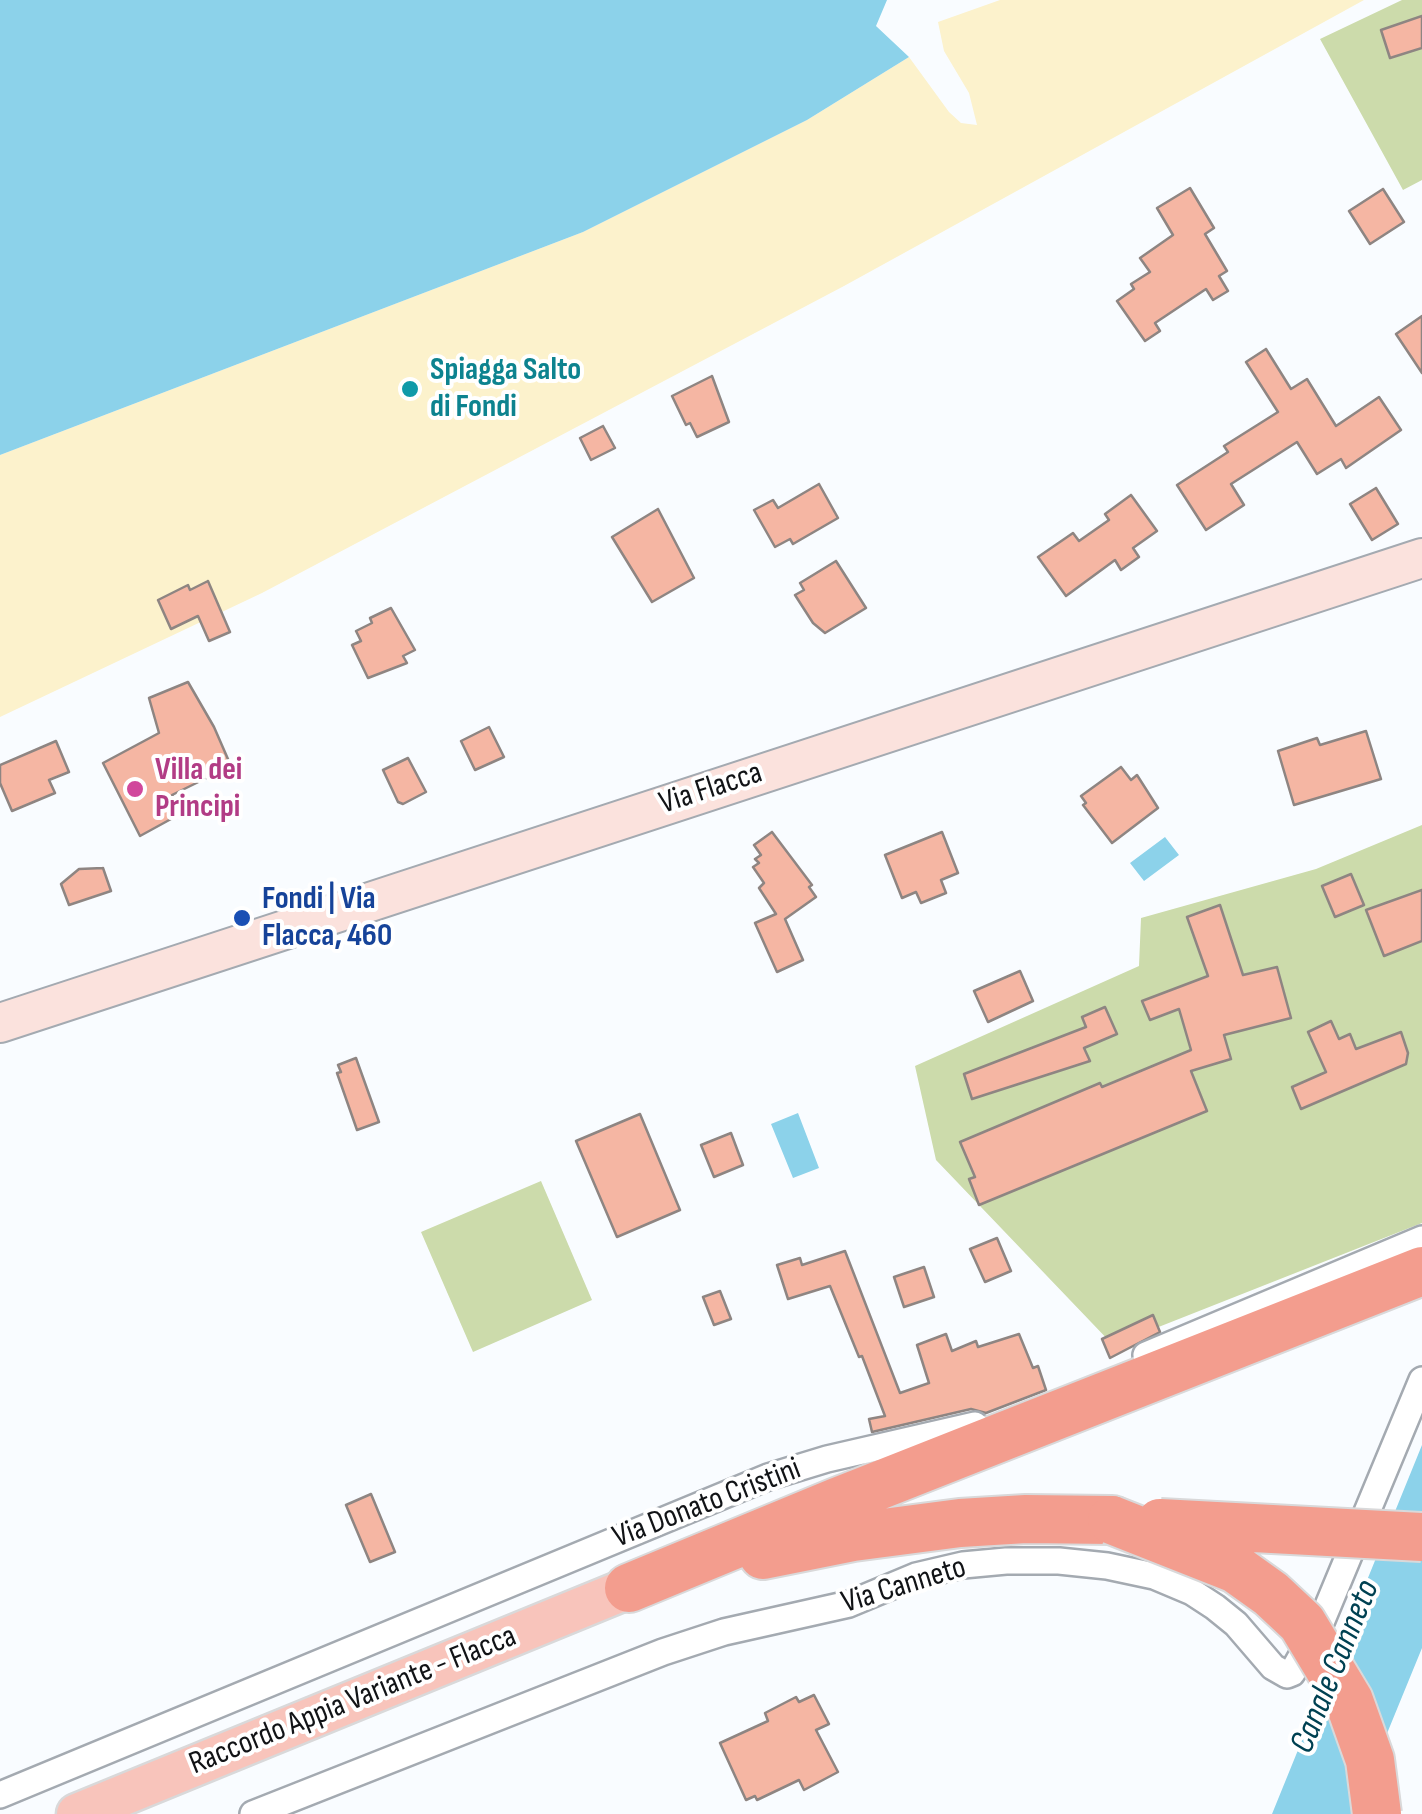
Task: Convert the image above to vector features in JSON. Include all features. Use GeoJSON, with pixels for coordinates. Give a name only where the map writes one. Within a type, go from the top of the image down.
{"type":"FeatureCollection","features":[{"type":"Feature","properties":{"kind":"highway"},"geometry":{"type":"LineString","coordinates":[[629,1588],[845,1520],[1422,1271]]}},
{"type":"Feature","properties":{"kind":"highway"},"geometry":{"type":"LineString","coordinates":[[845,1520],[1112,1520],[1422,1538]]}},
{"type":"Feature","properties":{"kind":"highway"},"geometry":{"type":"LineString","coordinates":[[1112,1520],[1225,1562],[1254,1580],[1302,1624],[1328,1661],[1353,1711],[1373,1776],[1378,1814]]}},
{"type":"Feature","properties":{"kind":"main road","name":"Via Flacca"},"geometry":{"type":"LineString","coordinates":[[0,1023],[1422,558]]}},
{"type":"Feature","properties":{"kind":"main road","name":"Raccordo Appia Variante - Flacca"},"geometry":{"type":"LineString","coordinates":[[77,1814],[629,1588]]}},
{"type":"Feature","properties":{"kind":"street","name":"Via Donato Cristini"},"geometry":{"type":"LineString","coordinates":[[0,1794],[753,1483],[808,1464],[944,1434],[1003,1416],[1422,1238]]}},
{"type":"Feature","properties":{"kind":"street","name":"Via Canneto"},"geometry":{"type":"LineString","coordinates":[[253,1814],[663,1652],[724,1632],[834,1608],[935,1571],[979,1563],[1058,1561],[1154,1576],[1216,1607],[1273,1667],[1287,1675],[1292,1673],[1322,1620],[1422,1380]]}},
{"type":"Feature","properties":{"kind":"green space"},"geometry":{"type":"Polygon","coordinates":[[[1402,0],[1422,0],[1422,180],[1403,190],[1320,39],[1402,0]]]}},
{"type":"Feature","properties":{"kind":"green space"},"geometry":{"type":"Polygon","coordinates":[[[1422,825],[1422,1223],[1113,1345],[936,1160],[915,1066],[1139,966],[1141,918],[1316,869],[1422,825]]]}},
{"type":"Feature","properties":{"kind":"green space"},"geometry":{"type":"Polygon","coordinates":[[[541,1181],[592,1300],[473,1352],[421,1232],[541,1181]]]}},
{"type":"Feature","properties":{"kind":"sand","name":"Spiagga Salto di Fondi"},"geometry":{"type":"Polygon","coordinates":[[[1000,0],[1364,0],[844,286],[262,593],[0,717],[0,455],[583,232],[807,120],[909,57],[949,112],[961,123],[977,125],[969,93],[944,51],[938,22],[1000,0]]]}},
{"type":"Feature","properties":{"kind":"water"},"geometry":{"type":"Polygon","coordinates":[[[0,0],[887,0],[876,26],[909,57],[807,120],[583,232],[0,455],[0,0]]]}},
{"type":"Feature","properties":{"kind":"water"},"geometry":{"type":"Polygon","coordinates":[[[1165,837],[1179,855],[1144,881],[1130,863],[1165,837]]]}},
{"type":"Feature","properties":{"kind":"water"},"geometry":{"type":"Polygon","coordinates":[[[798,1113],[819,1168],[793,1178],[771,1124],[798,1113]]]}},
{"type":"Feature","properties":{"kind":"water","name":"Canale Canneto"},"geometry":{"type":"Polygon","coordinates":[[[1422,1445],[1422,1648],[1354,1814],[1272,1814],[1422,1445]]]}},
{"type":"Feature","properties":{"kind":"building"},"geometry":{"type":"Polygon","coordinates":[[[1422,16],[1422,48],[1390,58],[1381,30],[1422,16]]]}},
{"type":"Feature","properties":{"kind":"building"},"geometry":{"type":"Polygon","coordinates":[[[1190,188],[1214,228],[1205,234],[1227,271],[1219,276],[1228,291],[1213,300],[1206,289],[1155,323],[1160,331],[1145,341],[1117,301],[1134,289],[1131,284],[1150,272],[1140,258],[1173,235],[1157,208],[1190,188]]]}},
{"type":"Feature","properties":{"kind":"building"},"geometry":{"type":"Polygon","coordinates":[[[1383,189],[1404,222],[1370,244],[1349,211],[1383,189]]]}},
{"type":"Feature","properties":{"kind":"building"},"geometry":{"type":"Polygon","coordinates":[[[1422,316],[1422,373],[1396,334],[1422,316]]]}},
{"type":"Feature","properties":{"kind":"building"},"geometry":{"type":"Polygon","coordinates":[[[1266,349],[1291,389],[1307,379],[1336,426],[1379,397],[1401,430],[1346,468],[1341,459],[1317,474],[1297,442],[1231,484],[1244,505],[1206,530],[1177,485],[1228,452],[1224,446],[1278,412],[1246,362],[1266,349]]]}},
{"type":"Feature","properties":{"kind":"building"},"geometry":{"type":"Polygon","coordinates":[[[712,376],[729,422],[697,437],[690,423],[686,425],[672,396],[712,376]]]}},
{"type":"Feature","properties":{"kind":"building"},"geometry":{"type":"Polygon","coordinates":[[[603,426],[615,448],[591,460],[580,438],[603,426]]]}},
{"type":"Feature","properties":{"kind":"building"},"geometry":{"type":"Polygon","coordinates":[[[819,484],[838,518],[793,544],[790,539],[775,547],[754,510],[773,500],[778,508],[819,484]]]}},
{"type":"Feature","properties":{"kind":"building"},"geometry":{"type":"Polygon","coordinates":[[[1376,488],[1398,524],[1372,540],[1350,504],[1376,488]]]}},
{"type":"Feature","properties":{"kind":"building"},"geometry":{"type":"Polygon","coordinates":[[[1131,495],[1157,531],[1133,548],[1139,557],[1121,570],[1115,560],[1066,596],[1038,557],[1073,533],[1079,541],[1109,520],[1105,514],[1131,495]]]}},
{"type":"Feature","properties":{"kind":"building"},"geometry":{"type":"Polygon","coordinates":[[[658,509],[694,578],[652,602],[612,537],[658,509]]]}},
{"type":"Feature","properties":{"kind":"building"},"geometry":{"type":"Polygon","coordinates":[[[836,561],[866,608],[825,633],[813,623],[795,595],[804,590],[800,583],[836,561]]]}},
{"type":"Feature","properties":{"kind":"building"},"geometry":{"type":"Polygon","coordinates":[[[208,581],[230,632],[209,641],[198,616],[171,629],[158,600],[188,585],[190,590],[208,581]]]}},
{"type":"Feature","properties":{"kind":"building"},"geometry":{"type":"Polygon","coordinates":[[[391,608],[415,650],[403,656],[407,663],[368,678],[352,645],[361,641],[356,631],[372,623],[370,618],[391,608]]]}},
{"type":"Feature","properties":{"kind":"building"},"geometry":{"type":"Polygon","coordinates":[[[188,682],[231,766],[172,795],[182,813],[140,836],[103,763],[159,733],[149,698],[188,682]]]}},
{"type":"Feature","properties":{"kind":"building"},"geometry":{"type":"Polygon","coordinates":[[[489,727],[504,757],[475,770],[461,741],[489,727]]]}},
{"type":"Feature","properties":{"kind":"building"},"geometry":{"type":"Polygon","coordinates":[[[1366,731],[1381,779],[1294,805],[1278,751],[1317,738],[1320,745],[1366,731]]]}},
{"type":"Feature","properties":{"kind":"building"},"geometry":{"type":"Polygon","coordinates":[[[56,741],[69,772],[49,780],[55,793],[12,811],[0,783],[0,765],[56,741]]]}},
{"type":"Feature","properties":{"kind":"building"},"geometry":{"type":"Polygon","coordinates":[[[408,758],[426,792],[403,804],[398,802],[383,770],[408,758]]]}},
{"type":"Feature","properties":{"kind":"building"},"geometry":{"type":"Polygon","coordinates":[[[1121,767],[1131,780],[1137,775],[1158,808],[1112,843],[1083,805],[1086,803],[1081,796],[1121,767]]]}},
{"type":"Feature","properties":{"kind":"building"},"geometry":{"type":"Polygon","coordinates":[[[772,832],[812,885],[809,887],[816,897],[785,919],[803,960],[777,972],[755,923],[776,914],[759,888],[764,883],[753,867],[761,855],[754,845],[772,832]]]}},
{"type":"Feature","properties":{"kind":"building"},"geometry":{"type":"Polygon","coordinates":[[[942,832],[958,873],[941,880],[946,893],[921,903],[916,892],[902,898],[885,855],[942,832]]]}},
{"type":"Feature","properties":{"kind":"building"},"geometry":{"type":"Polygon","coordinates":[[[103,868],[111,891],[69,905],[61,884],[79,869],[103,868]]]}},
{"type":"Feature","properties":{"kind":"building"},"geometry":{"type":"Polygon","coordinates":[[[1351,874],[1364,905],[1335,917],[1322,886],[1351,874]]]}},
{"type":"Feature","properties":{"kind":"building"},"geometry":{"type":"Polygon","coordinates":[[[1422,890],[1422,941],[1384,956],[1366,910],[1422,890]]]}},
{"type":"Feature","properties":{"kind":"building"},"geometry":{"type":"Polygon","coordinates":[[[1220,905],[1243,975],[1277,967],[1291,1018],[1224,1035],[1231,1059],[1191,1071],[1207,1111],[979,1205],[969,1179],[975,1177],[960,1142],[1100,1083],[1102,1087],[1191,1050],[1179,1009],[1150,1020],[1142,1001],[1208,976],[1187,917],[1220,905]]]}},
{"type":"Feature","properties":{"kind":"building"},"geometry":{"type":"Polygon","coordinates":[[[1020,971],[1033,1001],[988,1022],[974,991],[1020,971]]]}},
{"type":"Feature","properties":{"kind":"building"},"geometry":{"type":"Polygon","coordinates":[[[1105,1007],[1117,1034],[1084,1048],[1090,1061],[972,1099],[964,1074],[1086,1027],[1082,1017],[1105,1007]]]}},
{"type":"Feature","properties":{"kind":"building"},"geometry":{"type":"Polygon","coordinates":[[[1331,1021],[1339,1039],[1350,1034],[1356,1049],[1401,1032],[1408,1053],[1406,1064],[1301,1109],[1292,1087],[1326,1072],[1308,1032],[1331,1021]]]}},
{"type":"Feature","properties":{"kind":"building"},"geometry":{"type":"Polygon","coordinates":[[[356,1058],[379,1122],[357,1130],[337,1073],[341,1072],[338,1065],[356,1058]]]}},
{"type":"Feature","properties":{"kind":"building"},"geometry":{"type":"Polygon","coordinates":[[[640,1114],[680,1210],[617,1237],[576,1141],[640,1114]]]}},
{"type":"Feature","properties":{"kind":"building"},"geometry":{"type":"Polygon","coordinates":[[[731,1133],[743,1165],[714,1177],[701,1145],[731,1133]]]}},
{"type":"Feature","properties":{"kind":"building"},"geometry":{"type":"Polygon","coordinates":[[[997,1238],[1011,1271],[985,1282],[970,1249],[997,1238]]]}},
{"type":"Feature","properties":{"kind":"building"},"geometry":{"type":"Polygon","coordinates":[[[845,1251],[900,1393],[929,1383],[917,1345],[946,1334],[952,1351],[976,1341],[978,1347],[1019,1334],[1033,1368],[1038,1366],[1046,1390],[986,1413],[971,1409],[872,1432],[869,1419],[885,1416],[830,1286],[788,1299],[777,1265],[800,1258],[802,1265],[845,1251]]]}},
{"type":"Feature","properties":{"kind":"building"},"geometry":{"type":"Polygon","coordinates":[[[924,1267],[934,1297],[904,1307],[894,1277],[924,1267]]]}},
{"type":"Feature","properties":{"kind":"building"},"geometry":{"type":"Polygon","coordinates":[[[720,1291],[731,1319],[714,1325],[703,1297],[720,1291]]]}},
{"type":"Feature","properties":{"kind":"building"},"geometry":{"type":"Polygon","coordinates":[[[1153,1315],[1160,1332],[1110,1358],[1102,1339],[1153,1315]]]}},
{"type":"Feature","properties":{"kind":"building"},"geometry":{"type":"Polygon","coordinates":[[[371,1494],[395,1552],[370,1562],[346,1505],[371,1494]]]}},
{"type":"Feature","properties":{"kind":"building"},"geometry":{"type":"Polygon","coordinates":[[[814,1695],[829,1724],[816,1730],[838,1772],[804,1790],[799,1780],[757,1800],[755,1796],[746,1800],[720,1743],[768,1721],[765,1713],[796,1697],[799,1702],[814,1695]]]}},
{"type":"Feature","properties":{"kind":"place","name":"Spiagga Salto di Fondi"},"geometry":{"type":"Point","coordinates":[410,389]}},
{"type":"Feature","properties":{"kind":"place","name":"Villa dei Principi"},"geometry":{"type":"Point","coordinates":[135,789]}},
{"type":"Feature","properties":{"kind":"place","name":"Fondi | Via Flacca, 460"},"geometry":{"type":"Point","coordinates":[242,918]}}]}
